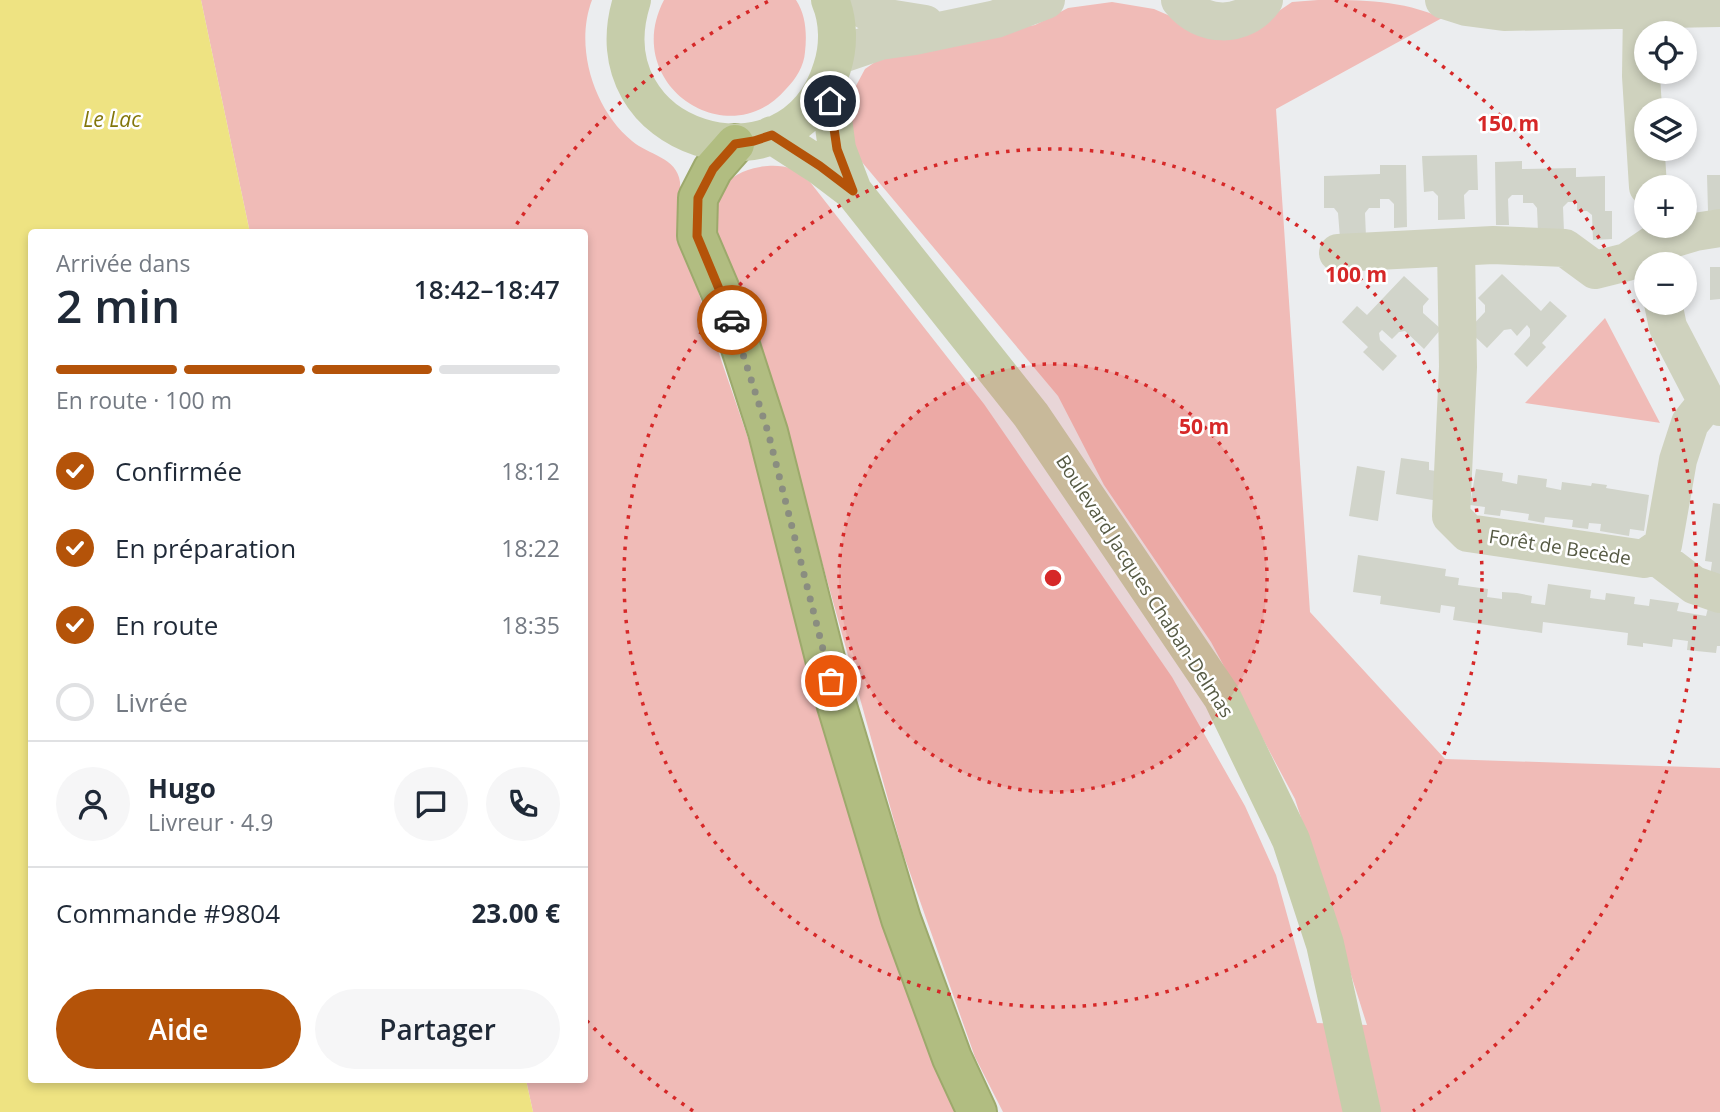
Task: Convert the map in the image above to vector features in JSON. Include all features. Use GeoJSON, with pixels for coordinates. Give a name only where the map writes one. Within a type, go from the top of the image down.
{"type":"FeatureCollection","features":[{"type":"Feature","properties":{"kind":"highway"},"geometry":{"type":"LineString","coordinates":[[735,144],[713,169],[698,198],[697,236],[729,311],[768,432],[837,706],[901,919],[952,1058],[977,1112]]}},
{"type":"Feature","properties":{"kind":"main road"},"geometry":{"type":"LineString","coordinates":[[632,0],[625,30],[627,60],[637,87],[655,112],[678,130],[706,141],[735,144],[754,141],[772,135],[795,122],[814,104],[832,69]]}},
{"type":"Feature","properties":{"kind":"main road","name":"Boulevard Jacques Chaban-Delmas"},"geometry":{"type":"LineString","coordinates":[[830,0],[837,30],[832,69],[837,149],[853,191]]}},
{"type":"Feature","properties":{"kind":"main road","name":"Boulevard Jacques Chaban-Delmas"},"geometry":{"type":"LineString","coordinates":[[772,135],[853,191],[1031,415],[1222,697],[1291,840],[1325,944],[1362,1112]]}},
{"type":"Feature","properties":{"kind":"street"},"geometry":{"type":"LineString","coordinates":[[848,0],[875,16],[948,28]]}},
{"type":"Feature","properties":{"kind":"street"},"geometry":{"type":"LineString","coordinates":[[832,69],[880,41],[915,37],[996,19],[1046,0]]}},
{"type":"Feature","properties":{"kind":"street"},"geometry":{"type":"LineString","coordinates":[[1178,3],[1204,19],[1225,22],[1239,20],[1252,13],[1264,0]]}},
{"type":"Feature","properties":{"kind":"street"},"geometry":{"type":"LineString","coordinates":[[1444,0],[1466,7],[1504,12],[1720,8]]}},
{"type":"Feature","properties":{"kind":"street"},"geometry":{"type":"LineString","coordinates":[[1642,9],[1641,76],[1647,175]]}},
{"type":"Feature","properties":{"kind":"street"},"geometry":{"type":"LineString","coordinates":[[1338,253],[1493,245],[1565,248],[1595,270],[1627,262],[1653,245],[1695,232],[1720,228]]}},
{"type":"Feature","properties":{"kind":"street","name":"Forêt de Becède"},"geometry":{"type":"LineString","coordinates":[[1456,247],[1458,366],[1451,516],[1468,533],[1644,559],[1662,545],[1678,460],[1690,423],[1713,405]]}},
{"type":"Feature","properties":{"kind":"street"},"geometry":{"type":"LineString","coordinates":[[1666,315],[1668,327],[1713,405]]}},
{"type":"Feature","properties":{"kind":"street"},"geometry":{"type":"LineString","coordinates":[[1652,553],[1694,585],[1720,594]]}},
{"type":"Feature","properties":{"kind":"shaded area"},"geometry":{"type":"Polygon","coordinates":[[[201,0],[592,0],[585,38],[591,76],[598,95],[607,113],[632,141],[668,162],[678,174],[679,218],[693,276],[769,503],[961,1112],[533,1112],[527,1083],[588,1083],[588,229],[249,229],[201,0]]]}},
{"type":"Feature","properties":{"kind":"shaded area"},"geometry":{"type":"Polygon","coordinates":[[[664,0],[796,0],[804,18],[806,32],[804,57],[799,72],[786,89],[762,108],[736,116],[710,113],[687,101],[668,83],[656,59],[654,31],[664,0]]]}},
{"type":"Feature","properties":{"kind":"shaded area"},"geometry":{"type":"Polygon","coordinates":[[[1318,0],[1397,4],[1442,18],[1276,109],[1310,612],[1445,759],[1720,768],[1720,1112],[1003,1112],[975,1057],[903,853],[785,429],[711,228],[714,205],[729,180],[760,167],[788,168],[810,182],[984,404],[1172,677],[1245,806],[1276,875],[1317,1023],[1367,1025],[1295,799],[1211,642],[1104,485],[1058,396],[856,155],[843,123],[850,97],[865,69],[888,53],[1035,25],[1068,8],[1112,2],[1154,9],[1177,19],[1273,15],[1292,2],[1318,0]]]}},
{"type":"Feature","properties":{"kind":"shaded area"},"geometry":{"type":"Polygon","coordinates":[[[1605,318],[1660,423],[1525,403],[1605,318]]]}},
{"type":"Feature","properties":{"kind":"water","name":"Le Lac"},"geometry":{"type":"Polygon","coordinates":[[[0,0],[201,0],[249,229],[28,229],[28,1083],[527,1083],[533,1112],[0,1112],[0,0]]]}},
{"type":"Feature","properties":{"kind":"building"},"geometry":{"type":"Polygon","coordinates":[[[1477,155],[1478,190],[1469,190],[1464,195],[1465,219],[1438,220],[1438,196],[1433,191],[1424,192],[1422,156],[1477,155]]]}},
{"type":"Feature","properties":{"kind":"building"},"geometry":{"type":"Polygon","coordinates":[[[1522,161],[1522,169],[1576,168],[1576,177],[1605,176],[1605,211],[1612,211],[1612,239],[1593,240],[1592,215],[1587,211],[1577,211],[1577,202],[1568,202],[1563,207],[1564,232],[1538,232],[1537,208],[1533,203],[1523,203],[1523,195],[1512,195],[1508,199],[1509,225],[1496,225],[1495,162],[1522,161]]]}},
{"type":"Feature","properties":{"kind":"building"},"geometry":{"type":"Polygon","coordinates":[[[1380,165],[1406,165],[1407,227],[1394,228],[1394,204],[1389,199],[1380,199],[1380,208],[1369,208],[1365,213],[1366,237],[1340,238],[1338,213],[1334,208],[1324,208],[1324,176],[1380,174],[1380,165]]]}},
{"type":"Feature","properties":{"kind":"building"},"geometry":{"type":"Polygon","coordinates":[[[1707,175],[1720,175],[1720,210],[1708,211],[1707,175]]]}},
{"type":"Feature","properties":{"kind":"building"},"geometry":{"type":"Polygon","coordinates":[[[1710,267],[1720,267],[1720,299],[1710,300],[1710,267]]]}},
{"type":"Feature","properties":{"kind":"building"},"geometry":{"type":"Polygon","coordinates":[[[1502,274],[1541,311],[1550,301],[1567,316],[1542,343],[1546,347],[1527,367],[1514,354],[1530,336],[1527,325],[1517,336],[1511,329],[1504,330],[1487,348],[1468,330],[1485,312],[1485,305],[1478,298],[1502,274]]]}},
{"type":"Feature","properties":{"kind":"building"},"geometry":{"type":"Polygon","coordinates":[[[1404,276],[1429,299],[1423,306],[1423,313],[1441,329],[1424,349],[1405,331],[1399,332],[1392,339],[1382,330],[1379,333],[1380,340],[1397,356],[1383,371],[1363,352],[1368,347],[1342,322],[1357,306],[1367,315],[1404,276]]]}},
{"type":"Feature","properties":{"kind":"building"},"geometry":{"type":"Polygon","coordinates":[[[1401,458],[1429,462],[1429,470],[1443,472],[1439,501],[1396,494],[1401,458]]]}},
{"type":"Feature","properties":{"kind":"building"},"geometry":{"type":"Polygon","coordinates":[[[1357,466],[1385,471],[1378,521],[1349,516],[1357,466]]]}},
{"type":"Feature","properties":{"kind":"building"},"geometry":{"type":"Polygon","coordinates":[[[1476,469],[1503,473],[1502,481],[1517,484],[1518,475],[1547,479],[1546,487],[1561,490],[1562,482],[1591,486],[1592,483],[1649,495],[1644,531],[1630,529],[1629,536],[1600,531],[1601,524],[1589,523],[1588,529],[1572,527],[1573,520],[1545,517],[1544,523],[1528,520],[1529,514],[1501,510],[1500,516],[1484,514],[1485,507],[1470,505],[1476,469]]]}},
{"type":"Feature","properties":{"kind":"building"},"geometry":{"type":"Polygon","coordinates":[[[1713,503],[1720,504],[1720,578],[1710,576],[1712,562],[1705,561],[1713,503]]]}},
{"type":"Feature","properties":{"kind":"building"},"geometry":{"type":"Polygon","coordinates":[[[1358,555],[1446,569],[1445,576],[1459,578],[1458,585],[1488,589],[1487,597],[1502,599],[1502,592],[1517,593],[1532,596],[1531,603],[1545,605],[1548,584],[1591,590],[1590,598],[1605,600],[1606,593],[1635,597],[1634,604],[1649,606],[1650,599],[1679,603],[1677,611],[1706,616],[1708,608],[1720,610],[1720,646],[1717,646],[1716,653],[1687,650],[1688,641],[1673,639],[1672,647],[1643,643],[1643,647],[1627,645],[1628,633],[1543,622],[1542,633],[1453,620],[1455,607],[1441,605],[1440,613],[1380,604],[1381,596],[1353,592],[1358,555]]]}},
{"type":"Feature","properties":{"kind":"way so far"},"geometry":{"type":"LineString","coordinates":[[732,320],[768,432],[831,681]]}},
{"type":"Feature","properties":{"kind":"route"},"geometry":{"type":"LineString","coordinates":[[732,320],[697,236],[698,198],[713,169],[735,144],[772,135],[853,191],[837,149],[830,101]]}}]}
